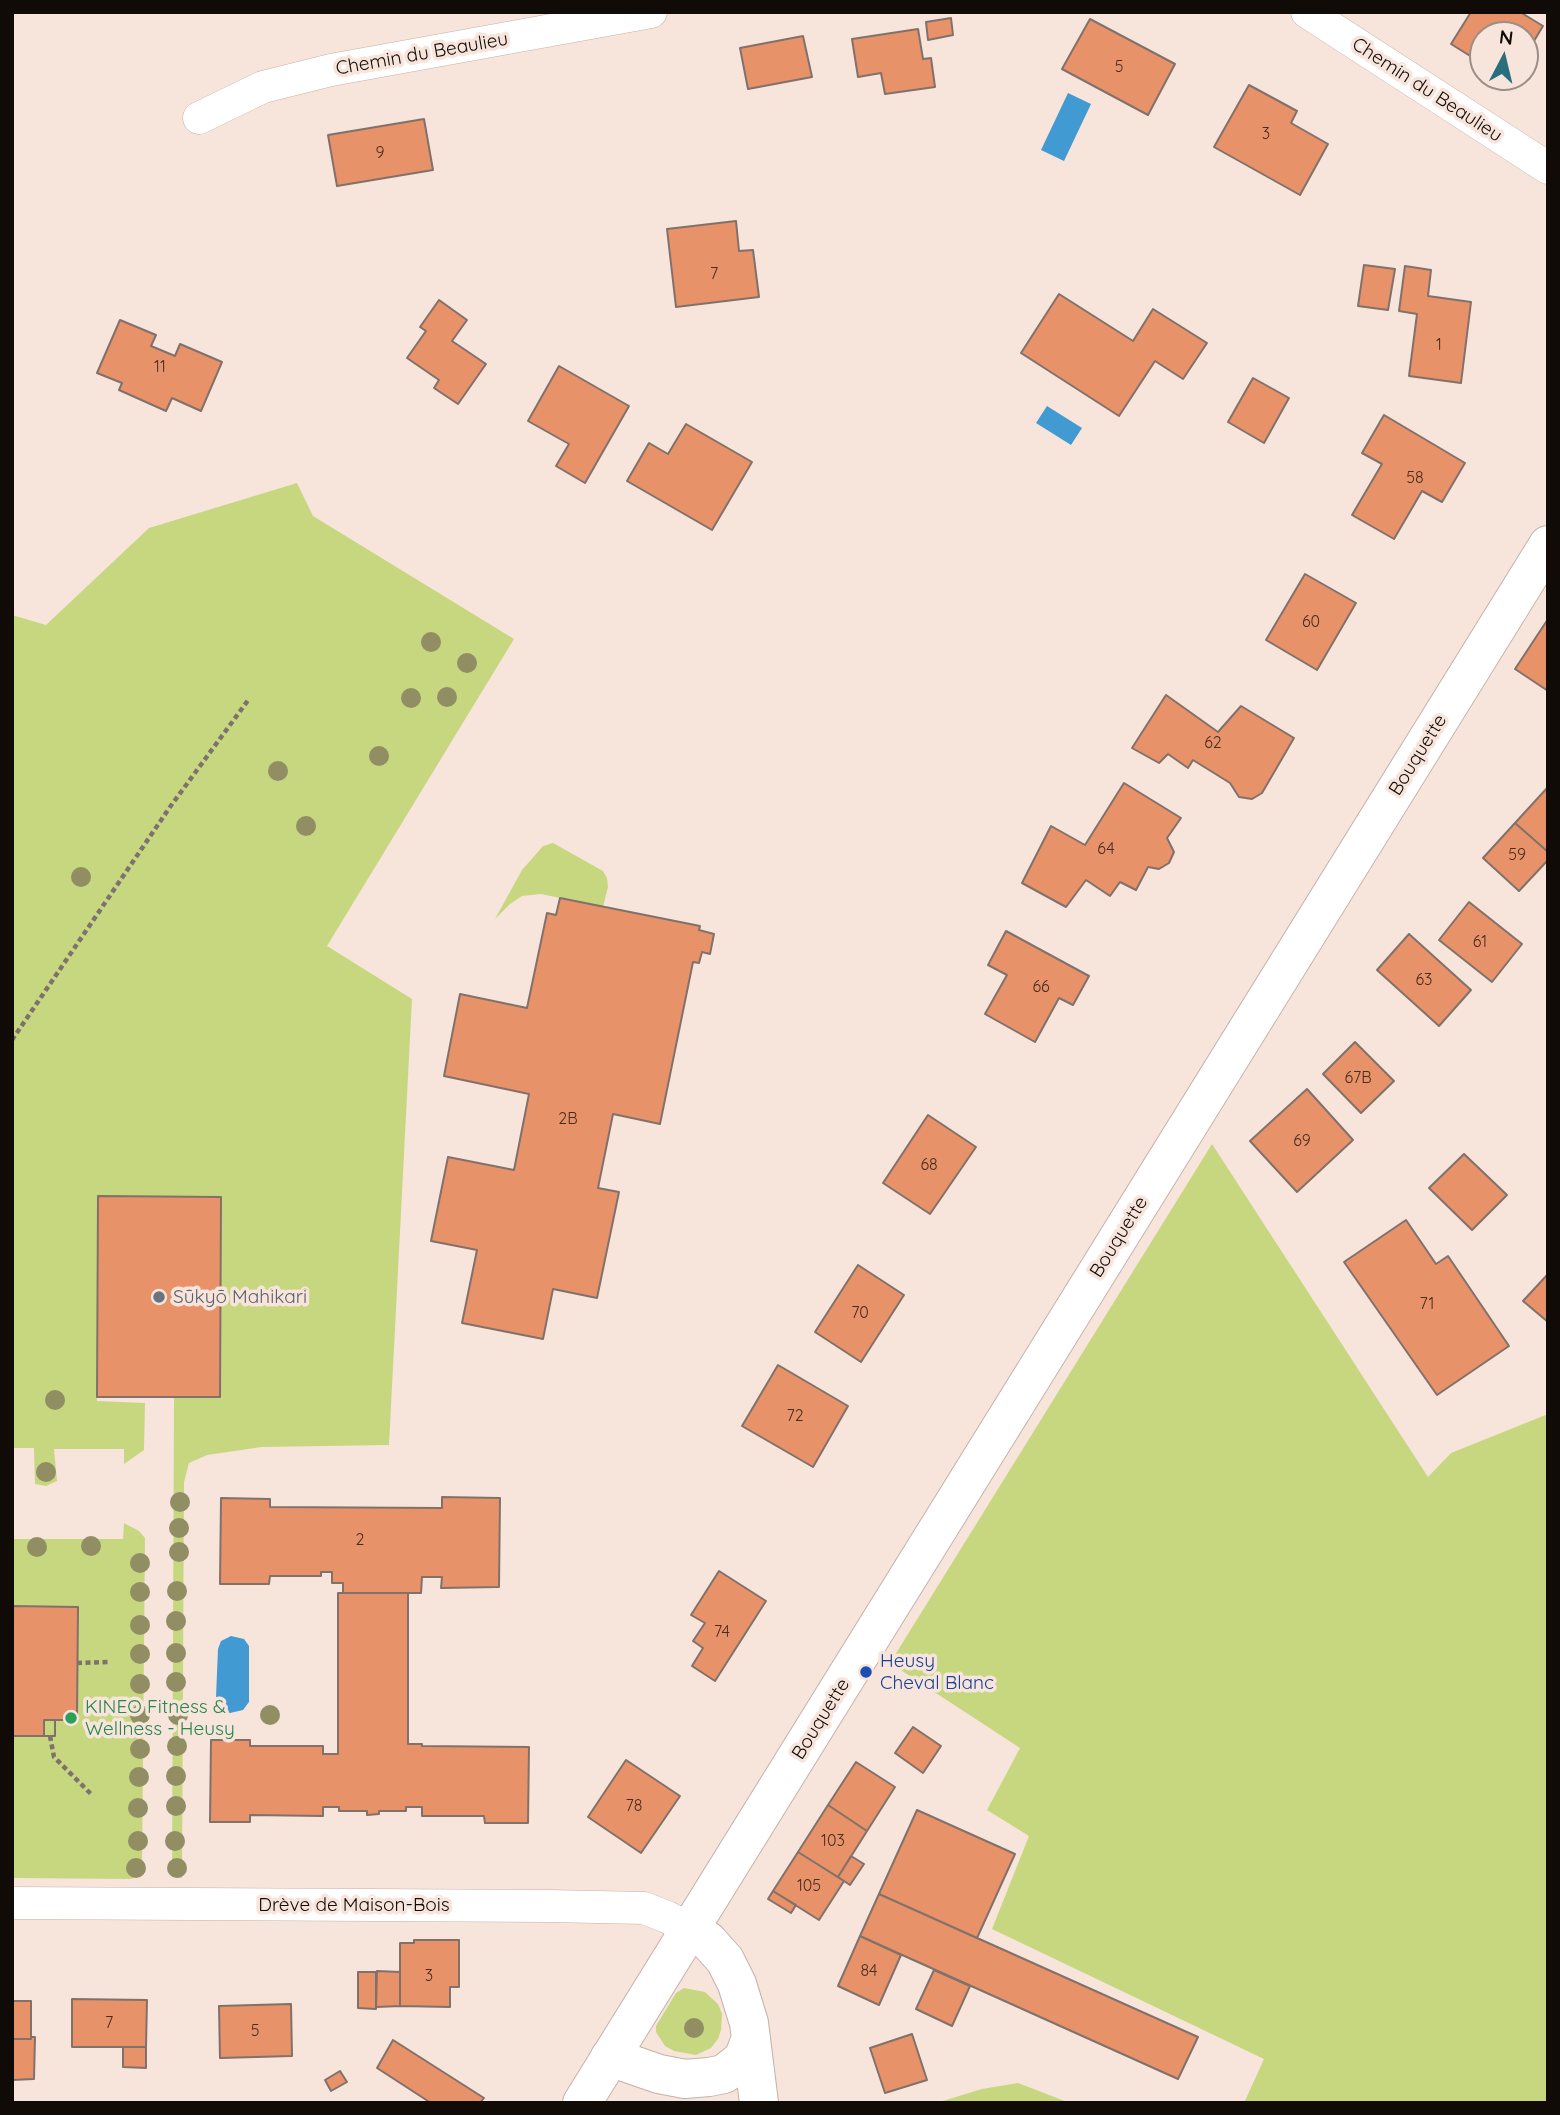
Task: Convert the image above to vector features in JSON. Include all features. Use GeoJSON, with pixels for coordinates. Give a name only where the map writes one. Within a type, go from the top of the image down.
{"type":"FeatureCollection","features":[{"type":"Feature","properties":{"kind":"main road","name":"Bouquette"},"geometry":{"type":"LineString","coordinates":[[582,2103],[1548,545]]}},
{"type":"Feature","properties":{"kind":"main road"},"geometry":{"type":"LineString","coordinates":[[690,1929],[708,1941],[725,1960],[743,2000],[759,2103]]}},
{"type":"Feature","properties":{"kind":"main road"},"geometry":{"type":"LineString","coordinates":[[610,2057],[659,2074],[721,2090],[724,2074],[743,2059],[751,2038]]}},
{"type":"Feature","properties":{"kind":"street","name":"Chemin du Beaulieu"},"geometry":{"type":"LineString","coordinates":[[200,118],[263,86],[331,69],[651,12]]}},
{"type":"Feature","properties":{"kind":"street","name":"Chemin du Beaulieu"},"geometry":{"type":"LineString","coordinates":[[1307,12],[1548,168]]}},
{"type":"Feature","properties":{"kind":"street","name":"Drève de Maison-Bois"},"geometry":{"type":"LineString","coordinates":[[12,1903],[644,1908],[690,1929]]}},
{"type":"Feature","properties":{"kind":"path"},"geometry":{"type":"LineString","coordinates":[[12,1040],[170,807],[249,699]]}},
{"type":"Feature","properties":{"kind":"path"},"geometry":{"type":"LineString","coordinates":[[77,1663],[109,1662]]}},
{"type":"Feature","properties":{"kind":"path"},"geometry":{"type":"LineString","coordinates":[[50,1736],[54,1757],[91,1794]]}},
{"type":"Feature","properties":{"kind":"green space"},"geometry":{"type":"Polygon","coordinates":[[[297,483],[313,516],[514,639],[327,946],[412,999],[389,1445],[262,1447],[207,1455],[189,1463],[184,1482],[182,1878],[172,1877],[174,1397],[220,1397],[221,1197],[98,1197],[97,1401],[145,1403],[144,1450],[124,1464],[124,1449],[54,1449],[57,1481],[46,1486],[35,1484],[34,1448],[12,1448],[12,615],[46,625],[149,528],[297,483]]]}},
{"type":"Feature","properties":{"kind":"green space"},"geometry":{"type":"Polygon","coordinates":[[[553,843],[603,871],[608,887],[603,907],[541,894],[522,896],[495,919],[522,870],[543,846],[553,843]]]}},
{"type":"Feature","properties":{"kind":"green space"},"geometry":{"type":"Polygon","coordinates":[[[1212,1144],[1428,1477],[1451,1453],[1548,1414],[1548,2103],[1244,2103],[1264,2059],[992,1929],[1029,1836],[987,1810],[1020,1748],[890,1663],[1212,1144]]]}},
{"type":"Feature","properties":{"kind":"green space","name":"KINEO Fitness & Wellness - Heusy"},"geometry":{"type":"Polygon","coordinates":[[[124,1523],[139,1531],[145,1538],[142,1870],[138,1877],[130,1879],[12,1878],[12,1539],[123,1539],[124,1523]]]}},
{"type":"Feature","properties":{"kind":"green space"},"geometry":{"type":"Polygon","coordinates":[[[684,1988],[705,1992],[718,2004],[722,2014],[718,2039],[711,2048],[696,2055],[674,2051],[665,2046],[656,2032],[656,2026],[676,1993],[684,1988]]]}},
{"type":"Feature","properties":{"kind":"green space"},"geometry":{"type":"Polygon","coordinates":[[[1018,2083],[1070,2103],[936,2103],[982,2089],[1018,2083]]]}},
{"type":"Feature","properties":{"kind":"water"},"geometry":{"type":"Polygon","coordinates":[[[1068,93],[1091,104],[1064,161],[1041,150],[1068,93]]]}},
{"type":"Feature","properties":{"kind":"water"},"geometry":{"type":"Polygon","coordinates":[[[1047,406],[1082,428],[1071,445],[1036,423],[1047,406]]]}},
{"type":"Feature","properties":{"kind":"water"},"geometry":{"type":"Polygon","coordinates":[[[231,1636],[244,1639],[249,1646],[249,1702],[243,1710],[230,1713],[217,1707],[216,1697],[218,1649],[221,1641],[231,1636]]]}},
{"type":"Feature","properties":{"kind":"building"},"geometry":{"type":"Polygon","coordinates":[[[1471,12],[1520,12],[1535,21],[1469,21],[1469,55],[1451,44],[1471,12]]]}},
{"type":"Feature","properties":{"kind":"building"},"geometry":{"type":"Polygon","coordinates":[[[951,18],[953,35],[928,40],[926,22],[951,18]]]}},
{"type":"Feature","properties":{"kind":"building"},"geometry":{"type":"Polygon","coordinates":[[[1090,19],[1175,64],[1148,115],[1062,69],[1090,19]]]}},
{"type":"Feature","properties":{"kind":"building"},"geometry":{"type":"Polygon","coordinates":[[[918,29],[923,59],[931,58],[935,87],[885,94],[881,73],[858,77],[852,39],[918,29]]]}},
{"type":"Feature","properties":{"kind":"building"},"geometry":{"type":"Polygon","coordinates":[[[803,36],[812,77],[748,89],[740,48],[803,36]]]}},
{"type":"Feature","properties":{"kind":"building"},"geometry":{"type":"Polygon","coordinates":[[[1249,85],[1297,111],[1291,123],[1328,144],[1300,195],[1214,147],[1249,85]]]}},
{"type":"Feature","properties":{"kind":"building"},"geometry":{"type":"Polygon","coordinates":[[[424,119],[433,170],[337,186],[328,135],[424,119]]]}},
{"type":"Feature","properties":{"kind":"building"},"geometry":{"type":"Polygon","coordinates":[[[736,221],[739,251],[753,250],[759,297],[676,307],[667,229],[736,221]]]}},
{"type":"Feature","properties":{"kind":"building"},"geometry":{"type":"Polygon","coordinates":[[[1364,265],[1395,269],[1388,310],[1358,306],[1364,265]]]}},
{"type":"Feature","properties":{"kind":"building"},"geometry":{"type":"Polygon","coordinates":[[[1405,266],[1431,270],[1428,296],[1471,302],[1461,383],[1409,376],[1417,314],[1399,311],[1405,266]]]}},
{"type":"Feature","properties":{"kind":"building"},"geometry":{"type":"Polygon","coordinates":[[[1059,294],[1133,341],[1153,309],[1207,343],[1183,379],[1155,361],[1119,416],[1021,353],[1059,294]]]}},
{"type":"Feature","properties":{"kind":"building"},"geometry":{"type":"Polygon","coordinates":[[[439,300],[467,320],[452,341],[486,364],[458,404],[434,388],[439,380],[407,358],[426,331],[420,327],[439,300]]]}},
{"type":"Feature","properties":{"kind":"building"},"geometry":{"type":"Polygon","coordinates":[[[120,320],[156,335],[151,346],[175,356],[180,344],[222,362],[201,411],[172,398],[166,411],[119,390],[122,383],[97,373],[120,320]]]}},
{"type":"Feature","properties":{"kind":"building"},"geometry":{"type":"Polygon","coordinates":[[[559,366],[629,406],[585,483],[556,466],[569,444],[528,421],[559,366]]]}},
{"type":"Feature","properties":{"kind":"building"},"geometry":{"type":"Polygon","coordinates":[[[1253,378],[1289,398],[1264,443],[1228,422],[1253,378]]]}},
{"type":"Feature","properties":{"kind":"building"},"geometry":{"type":"Polygon","coordinates":[[[1384,415],[1465,463],[1442,502],[1422,491],[1394,539],[1352,515],[1382,464],[1362,453],[1384,415]]]}},
{"type":"Feature","properties":{"kind":"building"},"geometry":{"type":"Polygon","coordinates":[[[686,424],[752,462],[712,530],[627,481],[649,443],[668,454],[686,424]]]}},
{"type":"Feature","properties":{"kind":"building"},"geometry":{"type":"Polygon","coordinates":[[[1305,574],[1356,603],[1317,670],[1266,640],[1305,574]]]}},
{"type":"Feature","properties":{"kind":"building"},"geometry":{"type":"Polygon","coordinates":[[[1548,619],[1548,691],[1515,669],[1548,619]]]}},
{"type":"Feature","properties":{"kind":"building"},"geometry":{"type":"Polygon","coordinates":[[[1166,695],[1218,732],[1241,706],[1294,738],[1262,793],[1252,799],[1239,797],[1230,783],[1193,760],[1188,768],[1168,754],[1159,763],[1132,748],[1166,695]]]}},
{"type":"Feature","properties":{"kind":"building"},"geometry":{"type":"Polygon","coordinates":[[[1124,783],[1181,818],[1167,838],[1174,852],[1169,863],[1159,869],[1148,867],[1136,890],[1120,882],[1110,896],[1086,880],[1066,907],[1022,883],[1051,826],[1085,845],[1124,783]]]}},
{"type":"Feature","properties":{"kind":"building"},"geometry":{"type":"Polygon","coordinates":[[[1548,787],[1548,852],[1515,823],[1548,787]]]}},
{"type":"Feature","properties":{"kind":"building"},"geometry":{"type":"Polygon","coordinates":[[[1515,823],[1548,852],[1548,860],[1519,891],[1483,858],[1515,823]]]}},
{"type":"Feature","properties":{"kind":"building"},"geometry":{"type":"Polygon","coordinates":[[[560,898],[700,926],[699,930],[714,934],[710,954],[702,952],[699,963],[693,962],[660,1124],[613,1114],[598,1188],[619,1192],[597,1298],[553,1289],[543,1339],[462,1323],[477,1250],[431,1241],[448,1157],[514,1170],[529,1094],[444,1076],[460,994],[527,1008],[547,913],[556,915],[560,898]]]}},
{"type":"Feature","properties":{"kind":"building"},"geometry":{"type":"Polygon","coordinates":[[[1469,902],[1522,944],[1492,982],[1439,940],[1469,902]]]}},
{"type":"Feature","properties":{"kind":"building"},"geometry":{"type":"Polygon","coordinates":[[[1006,931],[1089,976],[1073,1005],[1059,998],[1035,1042],[985,1014],[1007,975],[988,965],[1006,931]]]}},
{"type":"Feature","properties":{"kind":"building"},"geometry":{"type":"Polygon","coordinates":[[[1409,934],[1471,990],[1439,1026],[1377,970],[1409,934]]]}},
{"type":"Feature","properties":{"kind":"building"},"geometry":{"type":"Polygon","coordinates":[[[1355,1042],[1394,1081],[1361,1113],[1323,1074],[1355,1042]]]}},
{"type":"Feature","properties":{"kind":"building"},"geometry":{"type":"Polygon","coordinates":[[[1307,1089],[1353,1140],[1297,1192],[1250,1141],[1307,1089]]]}},
{"type":"Feature","properties":{"kind":"building"},"geometry":{"type":"Polygon","coordinates":[[[928,1115],[976,1147],[930,1214],[883,1183],[928,1115]]]}},
{"type":"Feature","properties":{"kind":"building"},"geometry":{"type":"Polygon","coordinates":[[[1464,1154],[1507,1195],[1472,1230],[1429,1188],[1464,1154]]]}},
{"type":"Feature","properties":{"kind":"building","name":"Sūkyō Mahikari"},"geometry":{"type":"Polygon","coordinates":[[[98,1196],[221,1197],[220,1397],[97,1397],[98,1196]]]}},
{"type":"Feature","properties":{"kind":"building"},"geometry":{"type":"Polygon","coordinates":[[[1406,1220],[1436,1264],[1448,1256],[1509,1346],[1437,1395],[1344,1262],[1406,1220]]]}},
{"type":"Feature","properties":{"kind":"building"},"geometry":{"type":"Polygon","coordinates":[[[858,1265],[904,1295],[861,1362],[815,1332],[858,1265]]]}},
{"type":"Feature","properties":{"kind":"building"},"geometry":{"type":"Polygon","coordinates":[[[1548,1274],[1548,1322],[1523,1301],[1548,1274]]]}},
{"type":"Feature","properties":{"kind":"building"},"geometry":{"type":"Polygon","coordinates":[[[778,1365],[848,1406],[813,1467],[742,1426],[778,1365]]]}},
{"type":"Feature","properties":{"kind":"building"},"geometry":{"type":"Polygon","coordinates":[[[442,1497],[500,1498],[499,1587],[441,1588],[442,1577],[422,1577],[421,1593],[343,1593],[343,1583],[332,1583],[332,1572],[321,1572],[321,1576],[270,1576],[269,1584],[220,1584],[221,1498],[270,1499],[270,1507],[442,1508],[442,1497]]]}},
{"type":"Feature","properties":{"kind":"building"},"geometry":{"type":"Polygon","coordinates":[[[719,1571],[766,1601],[715,1681],[692,1666],[703,1648],[693,1641],[705,1623],[691,1615],[719,1571]]]}},
{"type":"Feature","properties":{"kind":"building"},"geometry":{"type":"Polygon","coordinates":[[[338,1593],[408,1593],[408,1744],[529,1747],[528,1823],[485,1823],[484,1816],[422,1816],[422,1807],[406,1807],[406,1811],[379,1811],[379,1814],[367,1815],[367,1811],[339,1811],[339,1807],[323,1807],[323,1816],[250,1815],[250,1822],[210,1822],[211,1740],[250,1740],[250,1746],[323,1746],[323,1754],[338,1754],[338,1593]]]}},
{"type":"Feature","properties":{"kind":"building"},"geometry":{"type":"Polygon","coordinates":[[[12,1606],[78,1607],[77,1720],[55,1720],[55,1736],[12,1736],[12,1606]]]}},
{"type":"Feature","properties":{"kind":"building"},"geometry":{"type":"Polygon","coordinates":[[[44,1720],[55,1720],[55,1736],[44,1736],[44,1720]]]}},
{"type":"Feature","properties":{"kind":"building"},"geometry":{"type":"Polygon","coordinates":[[[913,1727],[941,1746],[923,1773],[895,1753],[913,1727]]]}},
{"type":"Feature","properties":{"kind":"building"},"geometry":{"type":"Polygon","coordinates":[[[626,1760],[680,1796],[641,1853],[588,1817],[626,1760]]]}},
{"type":"Feature","properties":{"kind":"building"},"geometry":{"type":"Polygon","coordinates":[[[856,1762],[895,1787],[867,1831],[828,1805],[856,1762]]]}},
{"type":"Feature","properties":{"kind":"building"},"geometry":{"type":"Polygon","coordinates":[[[828,1805],[867,1831],[838,1877],[798,1852],[828,1805]]]}},
{"type":"Feature","properties":{"kind":"building"},"geometry":{"type":"Polygon","coordinates":[[[917,1810],[1015,1854],[977,1938],[879,1894],[917,1810]]]}},
{"type":"Feature","properties":{"kind":"building"},"geometry":{"type":"Polygon","coordinates":[[[798,1852],[844,1881],[819,1920],[773,1891],[798,1852]]]}},
{"type":"Feature","properties":{"kind":"building"},"geometry":{"type":"Polygon","coordinates":[[[851,1856],[864,1864],[850,1885],[838,1877],[851,1856]]]}},
{"type":"Feature","properties":{"kind":"building"},"geometry":{"type":"Polygon","coordinates":[[[773,1891],[796,1905],[791,1913],[768,1899],[773,1891]]]}},
{"type":"Feature","properties":{"kind":"building"},"geometry":{"type":"Polygon","coordinates":[[[879,1894],[1198,2037],[1178,2079],[860,1936],[879,1894]]]}},
{"type":"Feature","properties":{"kind":"building"},"geometry":{"type":"Polygon","coordinates":[[[860,1936],[901,1955],[879,2005],[838,1986],[860,1936]]]}},
{"type":"Feature","properties":{"kind":"building"},"geometry":{"type":"Polygon","coordinates":[[[414,1940],[459,1940],[459,1987],[450,1987],[450,2007],[400,2006],[400,1943],[414,1943],[414,1940]]]}},
{"type":"Feature","properties":{"kind":"building"},"geometry":{"type":"Polygon","coordinates":[[[934,1970],[970,1986],[952,2026],[916,2009],[934,1970]]]}},
{"type":"Feature","properties":{"kind":"building"},"geometry":{"type":"Polygon","coordinates":[[[377,1971],[400,1972],[400,2006],[376,2007],[377,1971]]]}},
{"type":"Feature","properties":{"kind":"building"},"geometry":{"type":"Polygon","coordinates":[[[358,1972],[376,1972],[376,2009],[358,2008],[358,1972]]]}},
{"type":"Feature","properties":{"kind":"building"},"geometry":{"type":"Polygon","coordinates":[[[72,1999],[147,2000],[146,2047],[72,2047],[72,1999]]]}},
{"type":"Feature","properties":{"kind":"building"},"geometry":{"type":"Polygon","coordinates":[[[12,2001],[31,2001],[31,2039],[12,2039],[12,2001]]]}},
{"type":"Feature","properties":{"kind":"building"},"geometry":{"type":"Polygon","coordinates":[[[291,2004],[292,2056],[220,2058],[219,2006],[291,2004]]]}},
{"type":"Feature","properties":{"kind":"building"},"geometry":{"type":"Polygon","coordinates":[[[912,2034],[927,2080],[885,2093],[870,2048],[912,2034]]]}},
{"type":"Feature","properties":{"kind":"building"},"geometry":{"type":"Polygon","coordinates":[[[35,2037],[34,2079],[12,2080],[12,2039],[35,2037]]]}},
{"type":"Feature","properties":{"kind":"building"},"geometry":{"type":"Polygon","coordinates":[[[393,2040],[484,2098],[480,2103],[431,2103],[377,2068],[393,2040]]]}},
{"type":"Feature","properties":{"kind":"building"},"geometry":{"type":"Polygon","coordinates":[[[123,2047],[146,2047],[146,2068],[123,2067],[123,2047]]]}},
{"type":"Feature","properties":{"kind":"building"},"geometry":{"type":"Polygon","coordinates":[[[340,2071],[347,2082],[331,2091],[325,2080],[340,2071]]]}},
{"type":"Feature","properties":{"kind":"place","name":"Sūkyō Mahikari"},"geometry":{"type":"Point","coordinates":[159,1297]}},
{"type":"Feature","properties":{"kind":"place","name":"Heusy Cheval Blanc"},"geometry":{"type":"Point","coordinates":[866,1672]}},
{"type":"Feature","properties":{"kind":"place","name":"KINEO Fitness & Wellness - Heusy"},"geometry":{"type":"Point","coordinates":[71,1718]}}]}
